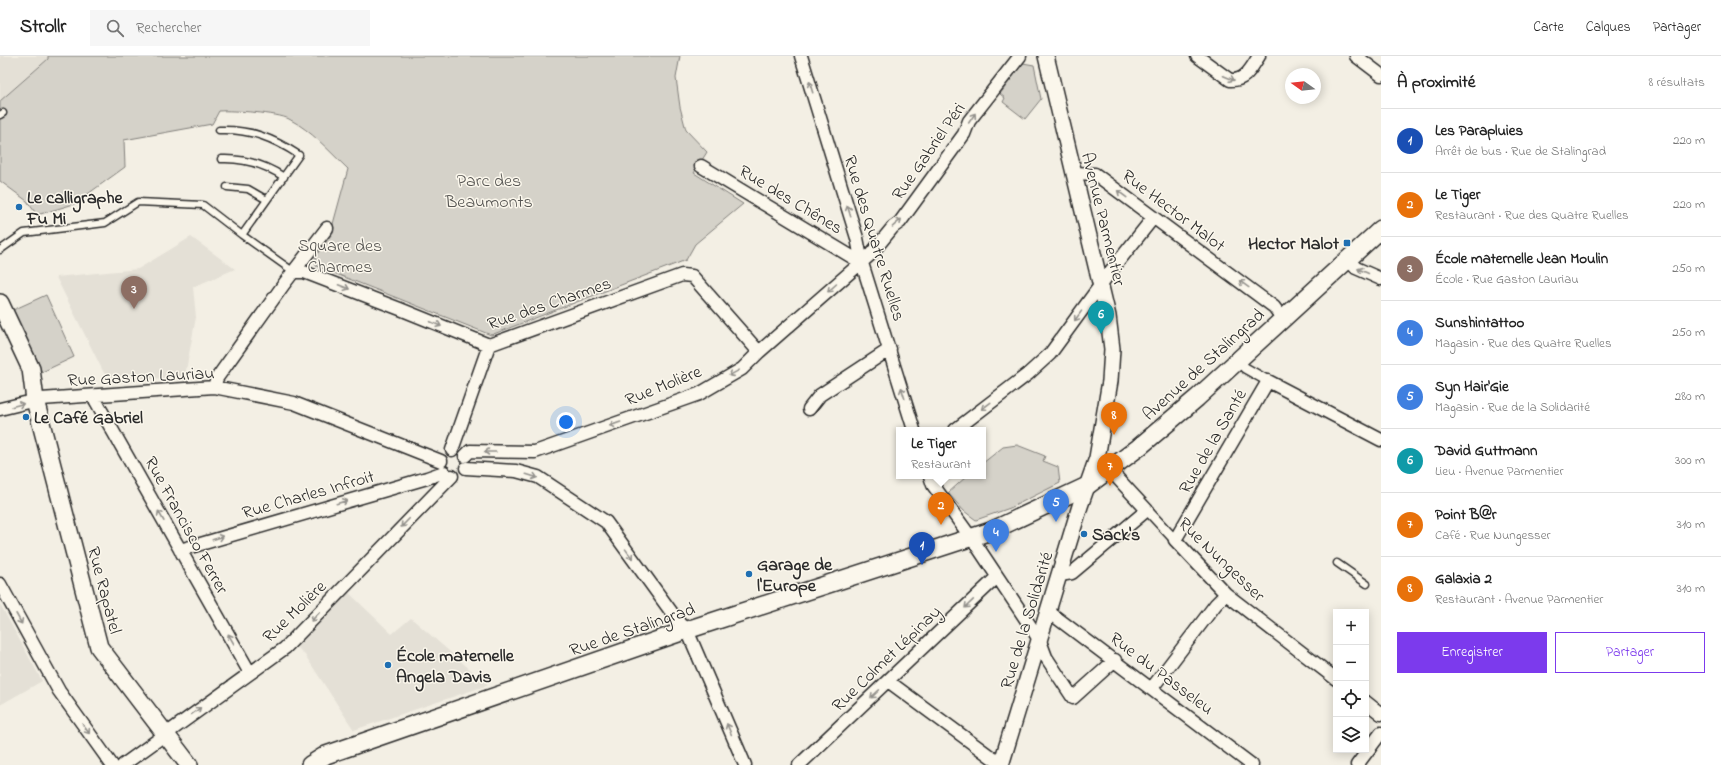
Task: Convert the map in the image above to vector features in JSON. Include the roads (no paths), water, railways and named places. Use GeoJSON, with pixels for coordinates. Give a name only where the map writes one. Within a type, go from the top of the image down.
{"type":"FeatureCollection","features":[{"type":"Feature","properties":{"kind":"main road","name":"Avenue de Stalingrad"},"geometry":{"type":"LineString","coordinates":[[971,538],[1003,526],[1087,486],[1110,470],[1138,448],[1238,360],[1381,229]]}},
{"type":"Feature","properties":{"kind":"main road","name":"Rue Rapatel"},"geometry":{"type":"LineString","coordinates":[[0,303],[31,369],[35,400],[99,647],[189,765]]}},
{"type":"Feature","properties":{"kind":"main road","name":"Rue de Stalingrad"},"geometry":{"type":"LineString","coordinates":[[310,765],[326,755],[687,630],[971,538]]}},
{"type":"Feature","properties":{"kind":"street","name":"Rue des Quatre Ruelles"},"geometry":{"type":"LineString","coordinates":[[801,56],[857,238],[862,263],[913,427]]}},
{"type":"Feature","properties":{"kind":"street","name":"Rue Gabriel Péri"},"geometry":{"type":"LineString","coordinates":[[862,263],[893,227],[900,222],[964,134],[970,121],[1020,56]]}},
{"type":"Feature","properties":{"kind":"street","name":"Avenue Parmentier"},"geometry":{"type":"LineString","coordinates":[[1046,56],[1116,348],[1097,458],[1087,486]]}},
{"type":"Feature","properties":{"kind":"street"},"geometry":{"type":"LineString","coordinates":[[1197,56],[1230,80],[1243,78],[1259,56]]}},
{"type":"Feature","properties":{"kind":"street"},"geometry":{"type":"LineString","coordinates":[[1356,56],[1381,74]]}},
{"type":"Feature","properties":{"kind":"street","name":"Rue des Chênes"},"geometry":{"type":"LineString","coordinates":[[701,166],[862,263]]}},
{"type":"Feature","properties":{"kind":"street","name":"Rue Hector Malot"},"geometry":{"type":"LineString","coordinates":[[1074,173],[1095,174],[1274,307],[1283,319]]}},
{"type":"Feature","properties":{"kind":"street"},"geometry":{"type":"LineString","coordinates":[[959,427],[1028,374],[1050,354],[1153,218]]}},
{"type":"Feature","properties":{"kind":"street"},"geometry":{"type":"LineString","coordinates":[[214,387],[217,378],[326,228]]}},
{"type":"Feature","properties":{"kind":"street"},"geometry":{"type":"LineString","coordinates":[[1348,260],[1356,268],[1381,279]]}},
{"type":"Feature","properties":{"kind":"street","name":"Rue Molière"},"geometry":{"type":"LineString","coordinates":[[465,462],[470,452],[535,452],[699,394],[742,369],[759,352],[862,263]]}},
{"type":"Feature","properties":{"kind":"street","name":"Rue des Charmes"},"geometry":{"type":"LineString","coordinates":[[294,272],[304,272],[489,345],[682,275],[692,276],[759,352]]}},
{"type":"Feature","properties":{"kind":"street"},"geometry":{"type":"LineString","coordinates":[[452,450],[489,345]]}},
{"type":"Feature","properties":{"kind":"street"},"geometry":{"type":"LineString","coordinates":[[809,409],[820,395],[890,349]]}},
{"type":"Feature","properties":{"kind":"street"},"geometry":{"type":"LineString","coordinates":[[1238,360],[1245,368],[1268,381],[1381,440]]}},
{"type":"Feature","properties":{"kind":"street","name":"Rue de la Santé"},"geometry":{"type":"LineString","coordinates":[[1175,540],[1268,381]]}},
{"type":"Feature","properties":{"kind":"street","name":"Rue Gaston Lauriau"},"geometry":{"type":"LineString","coordinates":[[0,409],[35,400],[214,387],[294,403],[446,469]]}},
{"type":"Feature","properties":{"kind":"street","name":"Rue Francisco Ferrer"},"geometry":{"type":"LineString","coordinates":[[93,396],[250,673]]}},
{"type":"Feature","properties":{"kind":"street"},"geometry":{"type":"LineString","coordinates":[[452,450],[459,451],[465,462],[460,474],[446,469],[446,453],[452,450]]}},
{"type":"Feature","properties":{"kind":"street"},"geometry":{"type":"LineString","coordinates":[[465,462],[516,471],[538,477],[606,522],[680,624],[687,630],[745,765]]}},
{"type":"Feature","properties":{"kind":"street","name":"Rue Molière"},"geometry":{"type":"LineString","coordinates":[[123,765],[285,648],[446,469]]}},
{"type":"Feature","properties":{"kind":"street","name":"Rue Charles Infroit"},"geometry":{"type":"LineString","coordinates":[[180,550],[427,478],[446,469]]}},
{"type":"Feature","properties":{"kind":"street","name":"Rue Nungesser"},"geometry":{"type":"LineString","coordinates":[[1110,470],[1226,594],[1333,677]]}},
{"type":"Feature","properties":{"kind":"street"},"geometry":{"type":"LineString","coordinates":[[931,479],[933,485],[971,538],[1040,641],[1046,657],[1073,698],[1115,660]]}},
{"type":"Feature","properties":{"kind":"street","name":"Rue de la Solidarité"},"geometry":{"type":"LineString","coordinates":[[1001,765],[1087,486]]}},
{"type":"Feature","properties":{"kind":"street"},"geometry":{"type":"LineString","coordinates":[[1060,574],[1072,573],[1147,510]]}},
{"type":"Feature","properties":{"kind":"street","name":"Rue Colmet Lépinay"},"geometry":{"type":"LineString","coordinates":[[799,765],[997,577]]}},
{"type":"Feature","properties":{"kind":"street"},"geometry":{"type":"LineString","coordinates":[[0,584],[59,691],[112,765]]}},
{"type":"Feature","properties":{"kind":"street"},"geometry":{"type":"LineString","coordinates":[[1152,688],[1216,604],[1226,594]]}},
{"type":"Feature","properties":{"kind":"street","name":"Rue du Passeleu"},"geometry":{"type":"LineString","coordinates":[[1049,612],[1115,660],[1252,765]]}},
{"type":"Feature","properties":{"kind":"street"},"geometry":{"type":"LineString","coordinates":[[888,681],[1001,765]]}},
{"type":"Feature","properties":{"kind":"street"},"geometry":{"type":"LineString","coordinates":[[1369,704],[1381,714]]}},
{"type":"Feature","properties":{"kind":"street"},"geometry":{"type":"LineString","coordinates":[[1357,765],[1380,735]]}},
{"type":"Feature","properties":{"kind":"lane"},"geometry":{"type":"LineString","coordinates":[[219,130],[233,129],[255,133],[280,142],[299,155],[242,235]]}},
{"type":"Feature","properties":{"kind":"lane"},"geometry":{"type":"LineString","coordinates":[[221,159],[248,160],[265,166],[284,177]]}},
{"type":"Feature","properties":{"kind":"lane"},"geometry":{"type":"LineString","coordinates":[[227,187],[248,189],[267,200]]}},
{"type":"Feature","properties":{"kind":"lane","name":"Rue des Charmes"},"geometry":{"type":"LineString","coordinates":[[0,250],[24,233],[105,223],[138,202],[204,205],[242,235],[294,272]]}},
{"type":"Feature","properties":{"kind":"lane"},"geometry":{"type":"LineString","coordinates":[[1337,563],[1367,584]]}},
{"type":"Feature","properties":{"kind":"place","name":"Le calligraphe Fu Mi"},"geometry":{"type":"Point","coordinates":[19,207]}},
{"type":"Feature","properties":{"kind":"place","name":"Hector Malot"},"geometry":{"type":"Point","coordinates":[1347,243]}},
{"type":"Feature","properties":{"kind":"place","name":"École maternelle Jean Moulin"},"geometry":{"type":"Point","coordinates":[134,309]}},
{"type":"Feature","properties":{"kind":"place","name":"David Guttmann"},"geometry":{"type":"Point","coordinates":[1101,334]}},
{"type":"Feature","properties":{"kind":"place","name":"Le Café Gabriel"},"geometry":{"type":"Point","coordinates":[26,417]}},
{"type":"Feature","properties":{"kind":"place","name":"Galaxia 2"},"geometry":{"type":"Point","coordinates":[1114,435]}},
{"type":"Feature","properties":{"kind":"place","name":"Point B@r"},"geometry":{"type":"Point","coordinates":[1110,486]}},
{"type":"Feature","properties":{"kind":"place","name":"Syn Hair'Gie"},"geometry":{"type":"Point","coordinates":[1056,522]}},
{"type":"Feature","properties":{"kind":"place","name":"Le Tiger"},"geometry":{"type":"Point","coordinates":[941,525]}},
{"type":"Feature","properties":{"kind":"place","name":"Sack's"},"geometry":{"type":"Point","coordinates":[1084,534]}},
{"type":"Feature","properties":{"kind":"place","name":"Sunshintattoo"},"geometry":{"type":"Point","coordinates":[996,552]}},
{"type":"Feature","properties":{"kind":"place","name":"Les Parapluies"},"geometry":{"type":"Point","coordinates":[922,565]}},
{"type":"Feature","properties":{"kind":"place","name":"Garage de l'Europe"},"geometry":{"type":"Point","coordinates":[749,574]}},
{"type":"Feature","properties":{"kind":"place","name":"École maternelle Angela Davis"},"geometry":{"type":"Point","coordinates":[388,665]}},
{"type":"Feature","properties":{"kind":"park label","name":"Parc des Beaumonts"},"geometry":{"type":"Point","coordinates":[489,190]}},
{"type":"Feature","properties":{"kind":"park label","name":"Square des Charmes"},"geometry":{"type":"Point","coordinates":[340,255]}}]}
